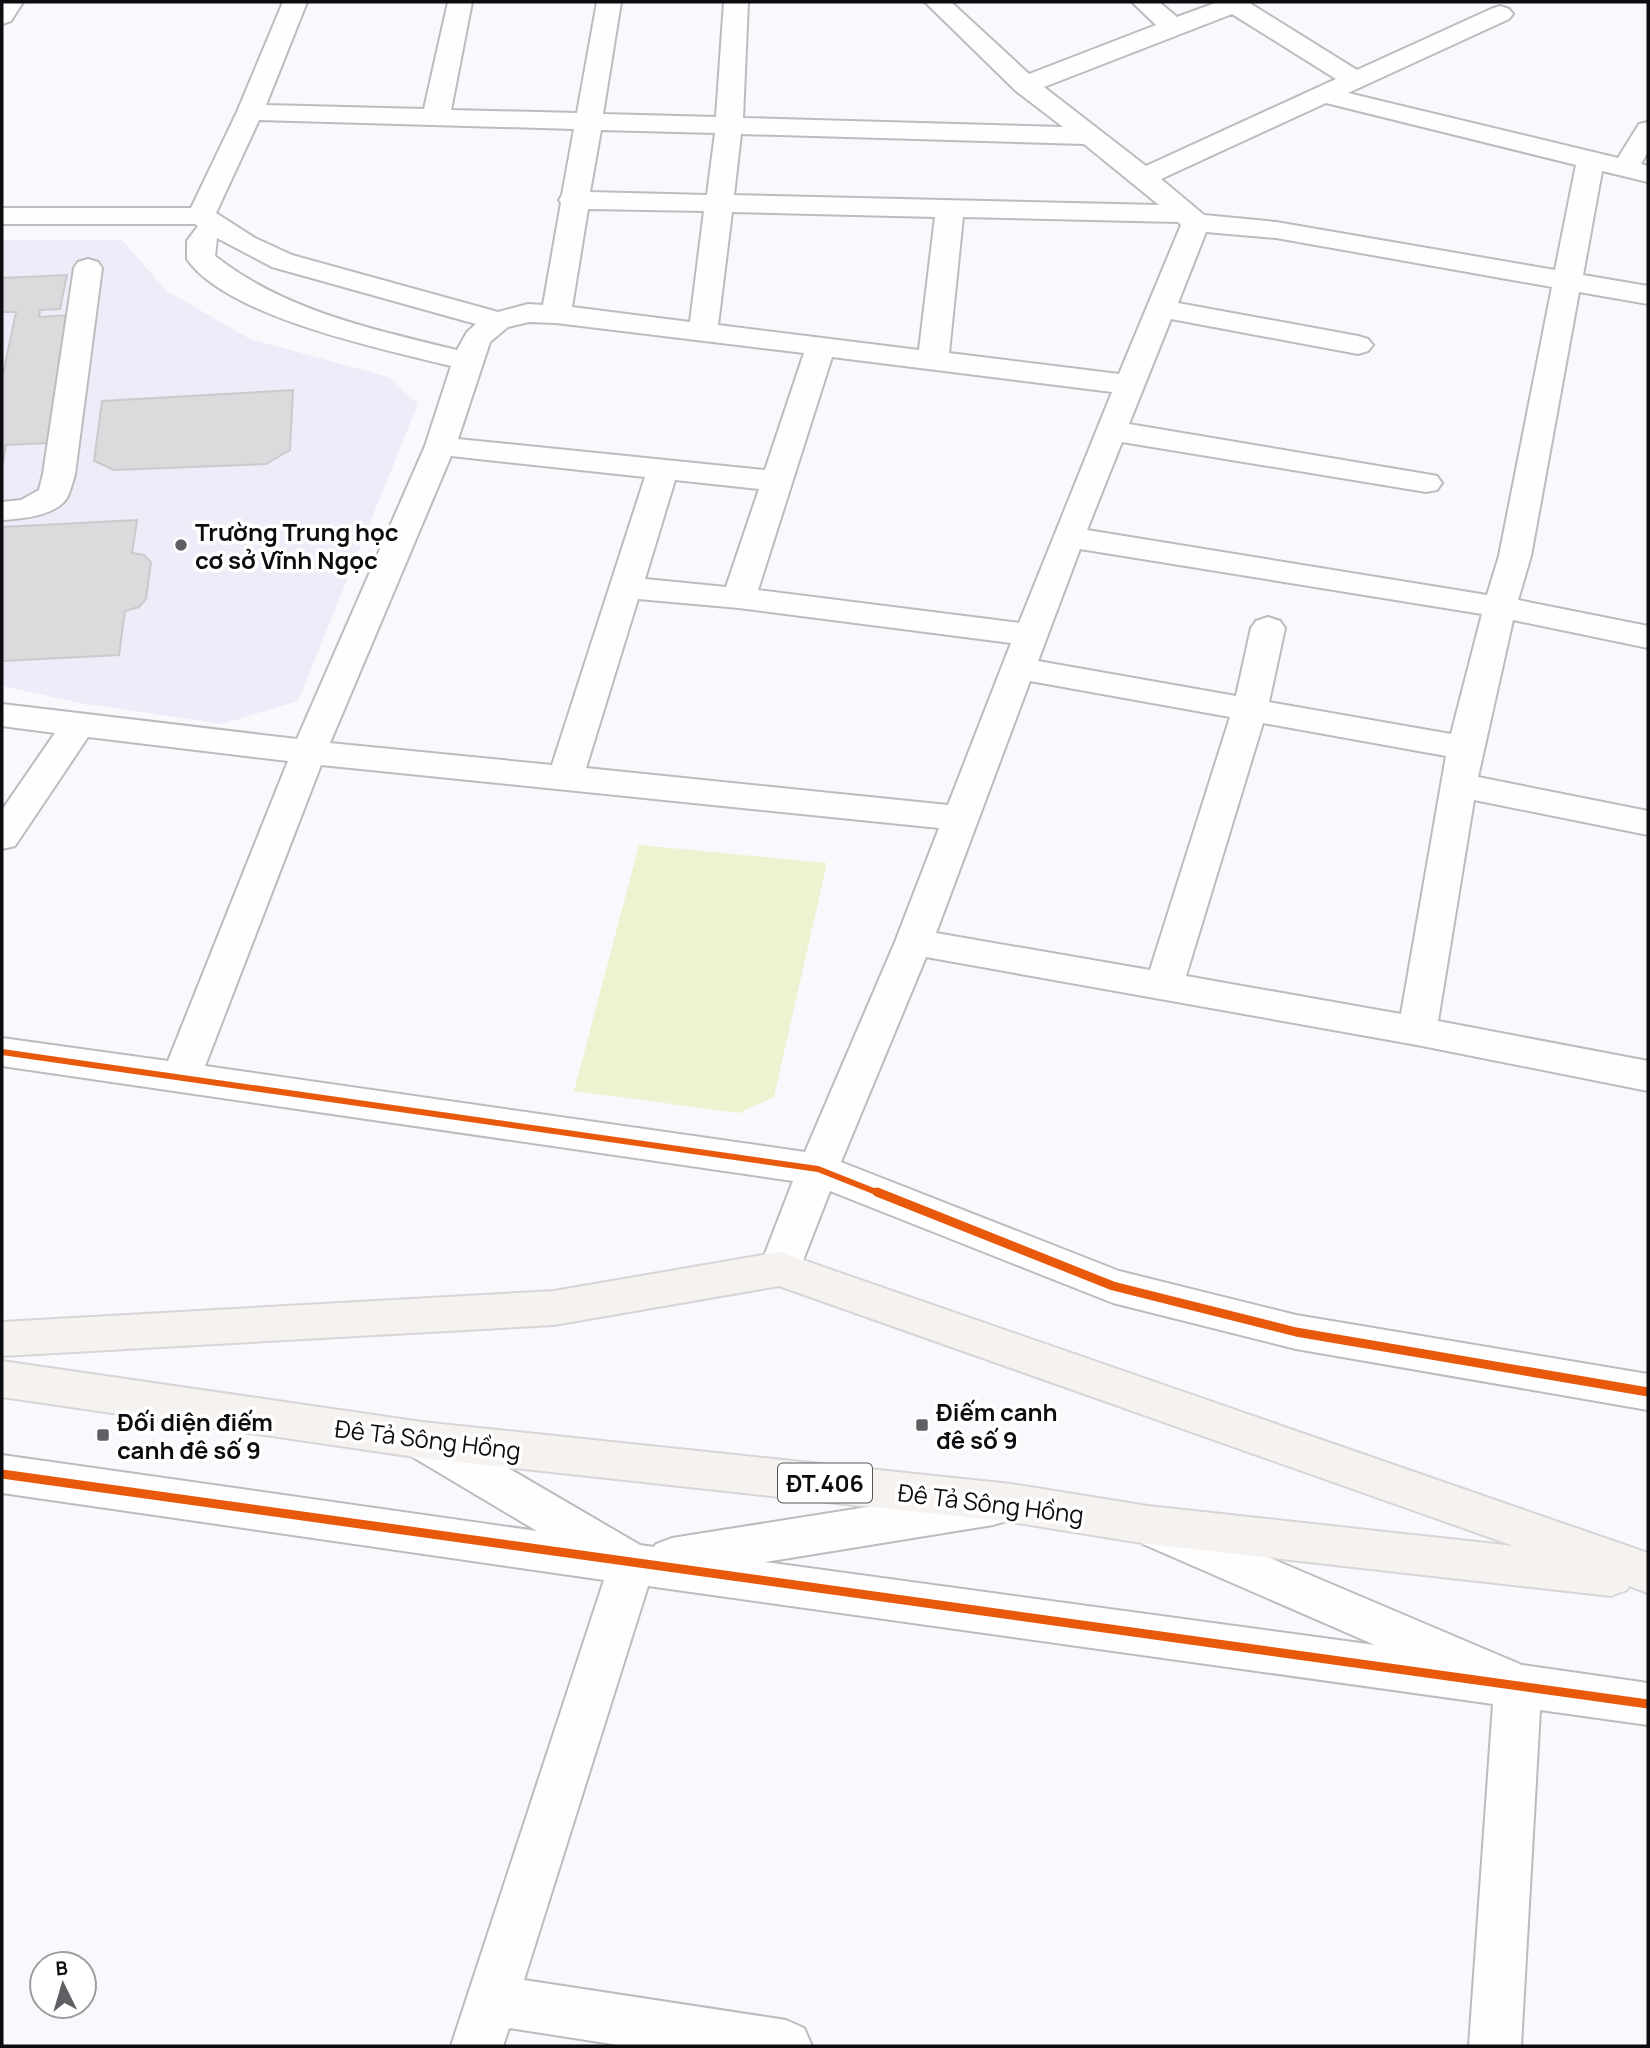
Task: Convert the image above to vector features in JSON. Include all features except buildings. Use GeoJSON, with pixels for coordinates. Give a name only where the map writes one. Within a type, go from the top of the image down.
{"type":"FeatureCollection","features":[{"type":"Feature","properties":{"kind":"main road"},"geometry":{"type":"LineString","coordinates":[[2,1339],[554,1308],[780,1269],[1648,1573]]}},
{"type":"Feature","properties":{"kind":"main road","name":"Đê Tả Sông Hồng"},"geometry":{"type":"LineString","coordinates":[[2,1379],[422,1440],[1010,1503],[1148,1525],[1648,1580]]}},
{"type":"Feature","properties":{"kind":"street"},"geometry":{"type":"LineString","coordinates":[[2,16],[11,2]]}},
{"type":"Feature","properties":{"kind":"street"},"geometry":{"type":"LineString","coordinates":[[295,2],[207,220],[201,241],[201,259],[230,282],[270,303],[342,328],[467,361]]}},
{"type":"Feature","properties":{"kind":"street"},"geometry":{"type":"LineString","coordinates":[[436,117],[460,2]]}},
{"type":"Feature","properties":{"kind":"street"},"geometry":{"type":"LineString","coordinates":[[556,314],[573,200],[609,2]]}},
{"type":"Feature","properties":{"kind":"street"},"geometry":{"type":"LineString","coordinates":[[703,332],[729,126],[736,2]]}},
{"type":"Feature","properties":{"kind":"street"},"geometry":{"type":"LineString","coordinates":[[937,2],[1025,85],[1191,218]]}},
{"type":"Feature","properties":{"kind":"street"},"geometry":{"type":"LineString","coordinates":[[1144,2],[1172,26]]}},
{"type":"Feature","properties":{"kind":"street"},"geometry":{"type":"LineString","coordinates":[[1025,85],[1236,3],[1355,80]]}},
{"type":"Feature","properties":{"kind":"street"},"geometry":{"type":"LineString","coordinates":[[1143,177],[1500,14]]}},
{"type":"Feature","properties":{"kind":"street"},"geometry":{"type":"LineString","coordinates":[[1323,95],[1637,171],[1648,130]]}},
{"type":"Feature","properties":{"kind":"street"},"geometry":{"type":"LineString","coordinates":[[250,112],[1087,136]]}},
{"type":"Feature","properties":{"kind":"street"},"geometry":{"type":"LineString","coordinates":[[1417,1031],[1465,748],[1515,556],[1590,160]]}},
{"type":"Feature","properties":{"kind":"street"},"geometry":{"type":"LineString","coordinates":[[573,200],[1191,218],[1276,230],[1648,295]]}},
{"type":"Feature","properties":{"kind":"street"},"geometry":{"type":"LineString","coordinates":[[933,360],[950,209]]}},
{"type":"Feature","properties":{"kind":"street"},"geometry":{"type":"LineString","coordinates":[[2,216],[207,220],[245,244],[282,261],[498,321]]}},
{"type":"Feature","properties":{"kind":"street"},"geometry":{"type":"LineString","coordinates":[[780,1269],[818,1169],[914,942],[1068,537],[1162,309],[1191,218]]}},
{"type":"Feature","properties":{"kind":"street"},"geometry":{"type":"LineString","coordinates":[[2,511],[28,509],[53,495],[60,474],[88,268]]}},
{"type":"Feature","properties":{"kind":"street"},"geometry":{"type":"LineString","coordinates":[[1162,309],[1358,345]]}},
{"type":"Feature","properties":{"kind":"street"},"geometry":{"type":"LineString","coordinates":[[180,1079],[309,752],[440,446],[467,361],[477,338],[498,321],[528,313],[556,314],[1132,385]]}},
{"type":"Feature","properties":{"kind":"street"},"geometry":{"type":"LineString","coordinates":[[739,598],[821,346]]}},
{"type":"Feature","properties":{"kind":"street"},"geometry":{"type":"LineString","coordinates":[[1113,431],[1426,484]]}},
{"type":"Feature","properties":{"kind":"street"},"geometry":{"type":"LineString","coordinates":[[440,446],[777,481]]}},
{"type":"Feature","properties":{"kind":"street"},"geometry":{"type":"LineString","coordinates":[[566,777],[663,469]]}},
{"type":"Feature","properties":{"kind":"street"},"geometry":{"type":"LineString","coordinates":[[1068,537],[1500,607],[1648,637]]}},
{"type":"Feature","properties":{"kind":"street"},"geometry":{"type":"LineString","coordinates":[[626,588],[739,598],[1032,635]]}},
{"type":"Feature","properties":{"kind":"street"},"geometry":{"type":"LineString","coordinates":[[1163,988],[1250,709],[1268,628]]}},
{"type":"Feature","properties":{"kind":"street"},"geometry":{"type":"LineString","coordinates":[[1018,667],[1465,748]]}},
{"type":"Feature","properties":{"kind":"street"},"geometry":{"type":"LineString","coordinates":[[2,715],[309,752],[959,818]]}},
{"type":"Feature","properties":{"kind":"street"},"geometry":{"type":"LineString","coordinates":[[2,837],[80,723]]}},
{"type":"Feature","properties":{"kind":"street"},"geometry":{"type":"LineString","coordinates":[[1459,785],[1648,823]]}},
{"type":"Feature","properties":{"kind":"street"},"geometry":{"type":"LineString","coordinates":[[914,942],[1417,1031],[1648,1076]]}},
{"type":"Feature","properties":{"kind":"street"},"geometry":{"type":"LineString","coordinates":[[2,1052],[818,1169],[1113,1286],[1296,1332],[1648,1392]]}},
{"type":"Feature","properties":{"kind":"street"},"geometry":{"type":"LineString","coordinates":[[422,1440],[632,1564],[1010,1503]]}},
{"type":"Feature","properties":{"kind":"street"},"geometry":{"type":"LineString","coordinates":[[2,1474],[1648,1704]]}},
{"type":"Feature","properties":{"kind":"street"},"geometry":{"type":"LineString","coordinates":[[1148,1525],[1518,1686]]}},
{"type":"Feature","properties":{"kind":"street"},"geometry":{"type":"LineString","coordinates":[[632,1564],[484,2023],[786,2046]]}},
{"type":"Feature","properties":{"kind":"street"},"geometry":{"type":"LineString","coordinates":[[1495,2046],[1518,1686]]}},
{"type":"Feature","properties":{"kind":"shaded area","name":"Trường Trung học cơ sở Vĩnh Ngọc"},"geometry":{"type":"Polygon","coordinates":[[[2,240],[122,240],[167,291],[250,339],[388,377],[418,404],[298,701],[222,724],[80,703],[2,686],[2,240]]]}},
{"type":"Feature","properties":{"kind":"green space"},"geometry":{"type":"Polygon","coordinates":[[[639,845],[827,863],[774,1097],[739,1113],[574,1091],[639,845]]]}},
{"type":"Feature","properties":{"kind":"cycle path"},"geometry":{"type":"LineString","coordinates":[[2,1052],[818,1169],[1113,1286],[1296,1332],[1648,1392]]}},
{"type":"Feature","properties":{"kind":"cycle path"},"geometry":{"type":"LineString","coordinates":[[2,1474],[1648,1704]]}},
{"type":"Feature","properties":{"kind":"place","name":"Trường Trung học cơ sở Vĩnh Ngọc"},"geometry":{"type":"Point","coordinates":[181,545]}},
{"type":"Feature","properties":{"kind":"place","name":"Điếm canh đê số 9"},"geometry":{"type":"Point","coordinates":[922,1425]}},
{"type":"Feature","properties":{"kind":"place","name":"Đối diện điếm canh đê số 9"},"geometry":{"type":"Point","coordinates":[103,1435]}}]}
